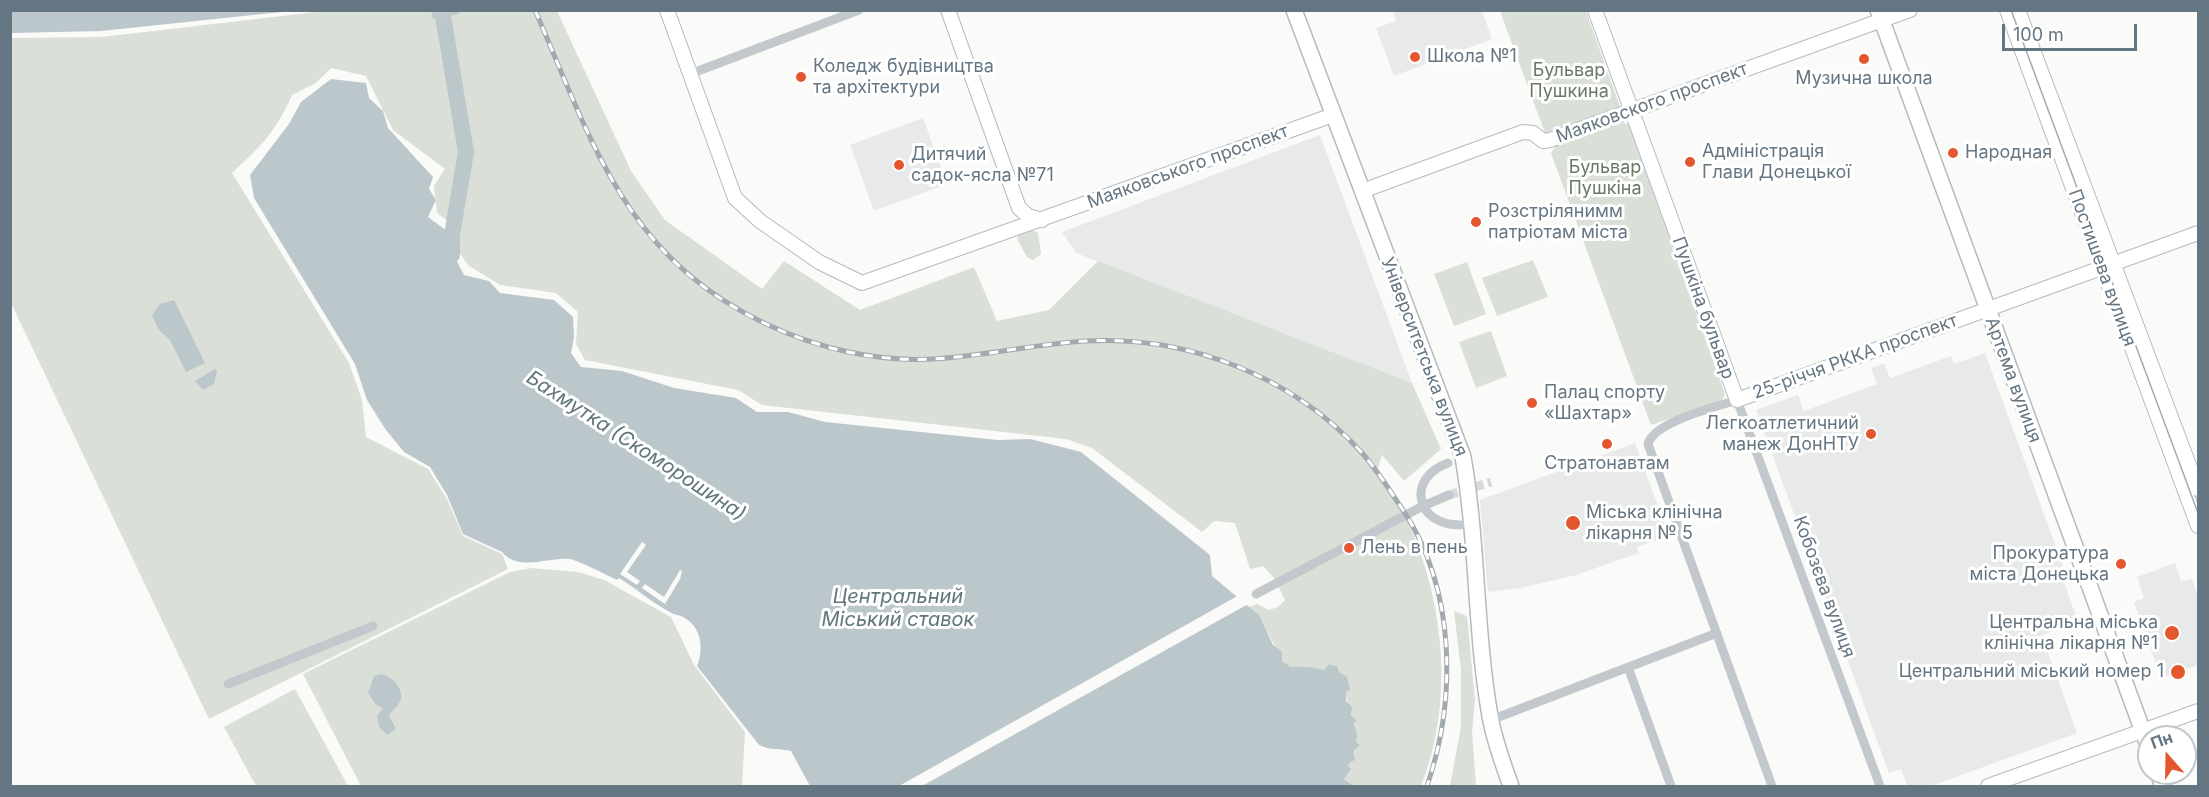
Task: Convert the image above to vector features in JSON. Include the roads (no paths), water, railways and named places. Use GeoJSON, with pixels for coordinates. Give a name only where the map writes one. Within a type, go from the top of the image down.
{"type":"FeatureCollection","features":[{"type":"Feature","properties":{"kind":"main road","name":"Університетська вулиця"},"geometry":{"type":"LineString","coordinates":[[1294,10],[1463,457],[1470,494],[1484,680],[1491,720],[1511,786]]}},
{"type":"Feature","properties":{"kind":"main road","name":"Артема вулиця"},"geometry":{"type":"LineString","coordinates":[[1880,16],[2140,725]]}},
{"type":"Feature","properties":{"kind":"street","name":"Маяковського проспект"},"geometry":{"type":"LineString","coordinates":[[667,10],[735,198],[760,221],[819,262],[855,281],[870,282],[1333,115]]}},
{"type":"Feature","properties":{"kind":"street"},"geometry":{"type":"LineString","coordinates":[[690,74],[859,10]]}},
{"type":"Feature","properties":{"kind":"street"},"geometry":{"type":"LineString","coordinates":[[948,10],[1019,208],[1021,219],[1014,230]]}},
{"type":"Feature","properties":{"kind":"street"},"geometry":{"type":"LineString","coordinates":[[1595,10],[1632,111]]}},
{"type":"Feature","properties":{"kind":"street","name":"Маяковского проспект"},"geometry":{"type":"LineString","coordinates":[[1362,191],[1523,132],[1533,133],[1542,141],[1550,140],[1880,16],[1910,10]]}},
{"type":"Feature","properties":{"kind":"street","name":"Постишева вулиця"},"geometry":{"type":"LineString","coordinates":[[2007,10],[2199,489]]}},
{"type":"Feature","properties":{"kind":"street","name":"Постишева вулиця"},"geometry":{"type":"LineString","coordinates":[[2018,10],[2199,526]]}},
{"type":"Feature","properties":{"kind":"street"},"geometry":{"type":"LineString","coordinates":[[436,15],[453,11]]}},
{"type":"Feature","properties":{"kind":"street","name":"Пушкіна бульвар"},"geometry":{"type":"LineString","coordinates":[[1632,111],[1737,400]]}},
{"type":"Feature","properties":{"kind":"street"},"geometry":{"type":"LineString","coordinates":[[1019,208],[1028,216],[1042,220]]}},
{"type":"Feature","properties":{"kind":"street","name":"25-річчя РККА проспект"},"geometry":{"type":"LineString","coordinates":[[1717,633],[1650,454],[1649,438],[1670,424],[2199,233]]}},
{"type":"Feature","properties":{"kind":"street","name":"Кобозєва вулиця"},"geometry":{"type":"LineString","coordinates":[[1737,400],[1880,786]]}},
{"type":"Feature","properties":{"kind":"street"},"geometry":{"type":"LineString","coordinates":[[1448,463],[1427,476],[1420,495],[1423,506],[1434,520],[1443,524],[1460,525]]}},
{"type":"Feature","properties":{"kind":"street"},"geometry":{"type":"LineString","coordinates":[[1256,594],[1423,506],[1449,495]]}},
{"type":"Feature","properties":{"kind":"street"},"geometry":{"type":"LineString","coordinates":[[228,684],[373,626]]}},
{"type":"Feature","properties":{"kind":"street"},"geometry":{"type":"LineString","coordinates":[[1491,720],[1717,633],[1772,786]]}},
{"type":"Feature","properties":{"kind":"street"},"geometry":{"type":"LineString","coordinates":[[1628,667],[1671,786]]}},
{"type":"Feature","properties":{"kind":"street"},"geometry":{"type":"LineString","coordinates":[[2162,725],[2199,711]]}},
{"type":"Feature","properties":{"kind":"street"},"geometry":{"type":"LineString","coordinates":[[1988,786],[2137,734]]}},
{"type":"Feature","properties":{"kind":"water"},"geometry":{"type":"Polygon","coordinates":[[[10,11],[291,11],[101,31],[11,33],[10,11]]]}},
{"type":"Feature","properties":{"kind":"water","name":"Центральний Міський ставок"},"geometry":{"type":"Polygon","coordinates":[[[331,79],[366,83],[369,98],[383,111],[388,128],[433,177],[429,189],[436,200],[428,217],[455,237],[454,256],[464,275],[489,281],[500,293],[554,300],[573,317],[574,337],[571,353],[581,367],[622,371],[674,388],[736,398],[757,412],[788,412],[825,422],[998,440],[1030,439],[1081,452],[1210,555],[1212,576],[1260,616],[1273,645],[1282,652],[1282,661],[1291,667],[1324,670],[1329,664],[1337,666],[1339,672],[1347,677],[1350,690],[1346,692],[1346,701],[1352,707],[1351,715],[1356,720],[1354,724],[1357,733],[1356,742],[1360,745],[1353,751],[1355,760],[1350,762],[1348,766],[1351,769],[1344,779],[1353,786],[810,786],[791,751],[759,745],[697,666],[700,639],[698,632],[689,621],[663,608],[619,578],[617,580],[574,560],[516,561],[463,534],[447,495],[430,467],[404,452],[386,430],[367,400],[355,364],[254,198],[250,175],[289,124],[301,102],[331,79]]]}},
{"type":"Feature","properties":{"kind":"water"},"geometry":{"type":"Polygon","coordinates":[[[174,300],[205,363],[186,372],[170,340],[159,330],[152,315],[160,304],[174,300]]]}},
{"type":"Feature","properties":{"kind":"water"},"geometry":{"type":"Polygon","coordinates":[[[215,369],[217,371],[214,384],[203,390],[195,381],[215,369]]]}},
{"type":"Feature","properties":{"kind":"water"},"geometry":{"type":"Polygon","coordinates":[[[381,674],[396,683],[401,695],[397,706],[389,715],[396,729],[387,735],[379,727],[377,716],[383,708],[376,705],[368,693],[374,676],[381,674]]]}},
{"type":"Feature","properties":{"kind":"waterway","name":"Бахмутка (Скоморошина)"},"geometry":{"type":"LineString","coordinates":[[442,10],[466,152],[452,235],[452,255]]}},
{"type":"Feature","properties":{"kind":"tunnel"},"geometry":{"type":"LineString","coordinates":[[1449,495],[1491,482]]}},
{"type":"Feature","properties":{"kind":"tram line"},"geometry":{"type":"LineString","coordinates":[[2011,10],[2198,513]]}},
{"type":"Feature","properties":{"kind":"railway"},"geometry":{"type":"LineString","coordinates":[[535,10],[596,149],[618,191],[645,229],[677,264],[716,296],[764,323],[804,340],[846,352],[889,358],[933,359],[1086,341],[1124,341],[1163,345],[1237,366],[1305,403],[1335,426],[1368,460],[1403,510],[1420,541],[1433,575],[1442,610],[1447,682],[1437,752],[1427,786]]}},
{"type":"Feature","properties":{"kind":"place","name":"Школа №1"},"geometry":{"type":"Point","coordinates":[1415,57]}},
{"type":"Feature","properties":{"kind":"place","name":"Музична школа"},"geometry":{"type":"Point","coordinates":[1864,59]}},
{"type":"Feature","properties":{"kind":"place","name":"Коледж будівництва та архітектури"},"geometry":{"type":"Point","coordinates":[801,77]}},
{"type":"Feature","properties":{"kind":"place","name":"Народная"},"geometry":{"type":"Point","coordinates":[1953,153]}},
{"type":"Feature","properties":{"kind":"place","name":"Адміністрація Глави Донецької"},"geometry":{"type":"Point","coordinates":[1690,162]}},
{"type":"Feature","properties":{"kind":"place","name":"Дитячий садок-ясла №71"},"geometry":{"type":"Point","coordinates":[899,165]}},
{"type":"Feature","properties":{"kind":"place","name":"Розстрілянимм патріотам міста"},"geometry":{"type":"Point","coordinates":[1476,222]}},
{"type":"Feature","properties":{"kind":"place","name":"Палац спорту «Шахтар»"},"geometry":{"type":"Point","coordinates":[1532,403]}},
{"type":"Feature","properties":{"kind":"place","name":"Легкоатлетичний манеж ДонНТУ"},"geometry":{"type":"Point","coordinates":[1871,434]}},
{"type":"Feature","properties":{"kind":"place","name":"Стратонавтам"},"geometry":{"type":"Point","coordinates":[1607,444]}},
{"type":"Feature","properties":{"kind":"place","name":"Міська клінічна лікарня № 5"},"geometry":{"type":"Point","coordinates":[1573,523]}},
{"type":"Feature","properties":{"kind":"place","name":"Лень в пень"},"geometry":{"type":"Point","coordinates":[1349,548]}},
{"type":"Feature","properties":{"kind":"place","name":"Прокуратура міста Донецька"},"geometry":{"type":"Point","coordinates":[2121,564]}},
{"type":"Feature","properties":{"kind":"place","name":"Центральна міська клінічна лікарня №1"},"geometry":{"type":"Point","coordinates":[2172,633]}},
{"type":"Feature","properties":{"kind":"place","name":"Центральний міський номер 1"},"geometry":{"type":"Point","coordinates":[2178,672]}},
{"type":"Feature","properties":{"kind":"park label","name":"Бульвар Пушкина"},"geometry":{"type":"Point","coordinates":[1569,82]}},
{"type":"Feature","properties":{"kind":"park label","name":"Бульвар Пушкіна"},"geometry":{"type":"Point","coordinates":[1605,178]}}]}
